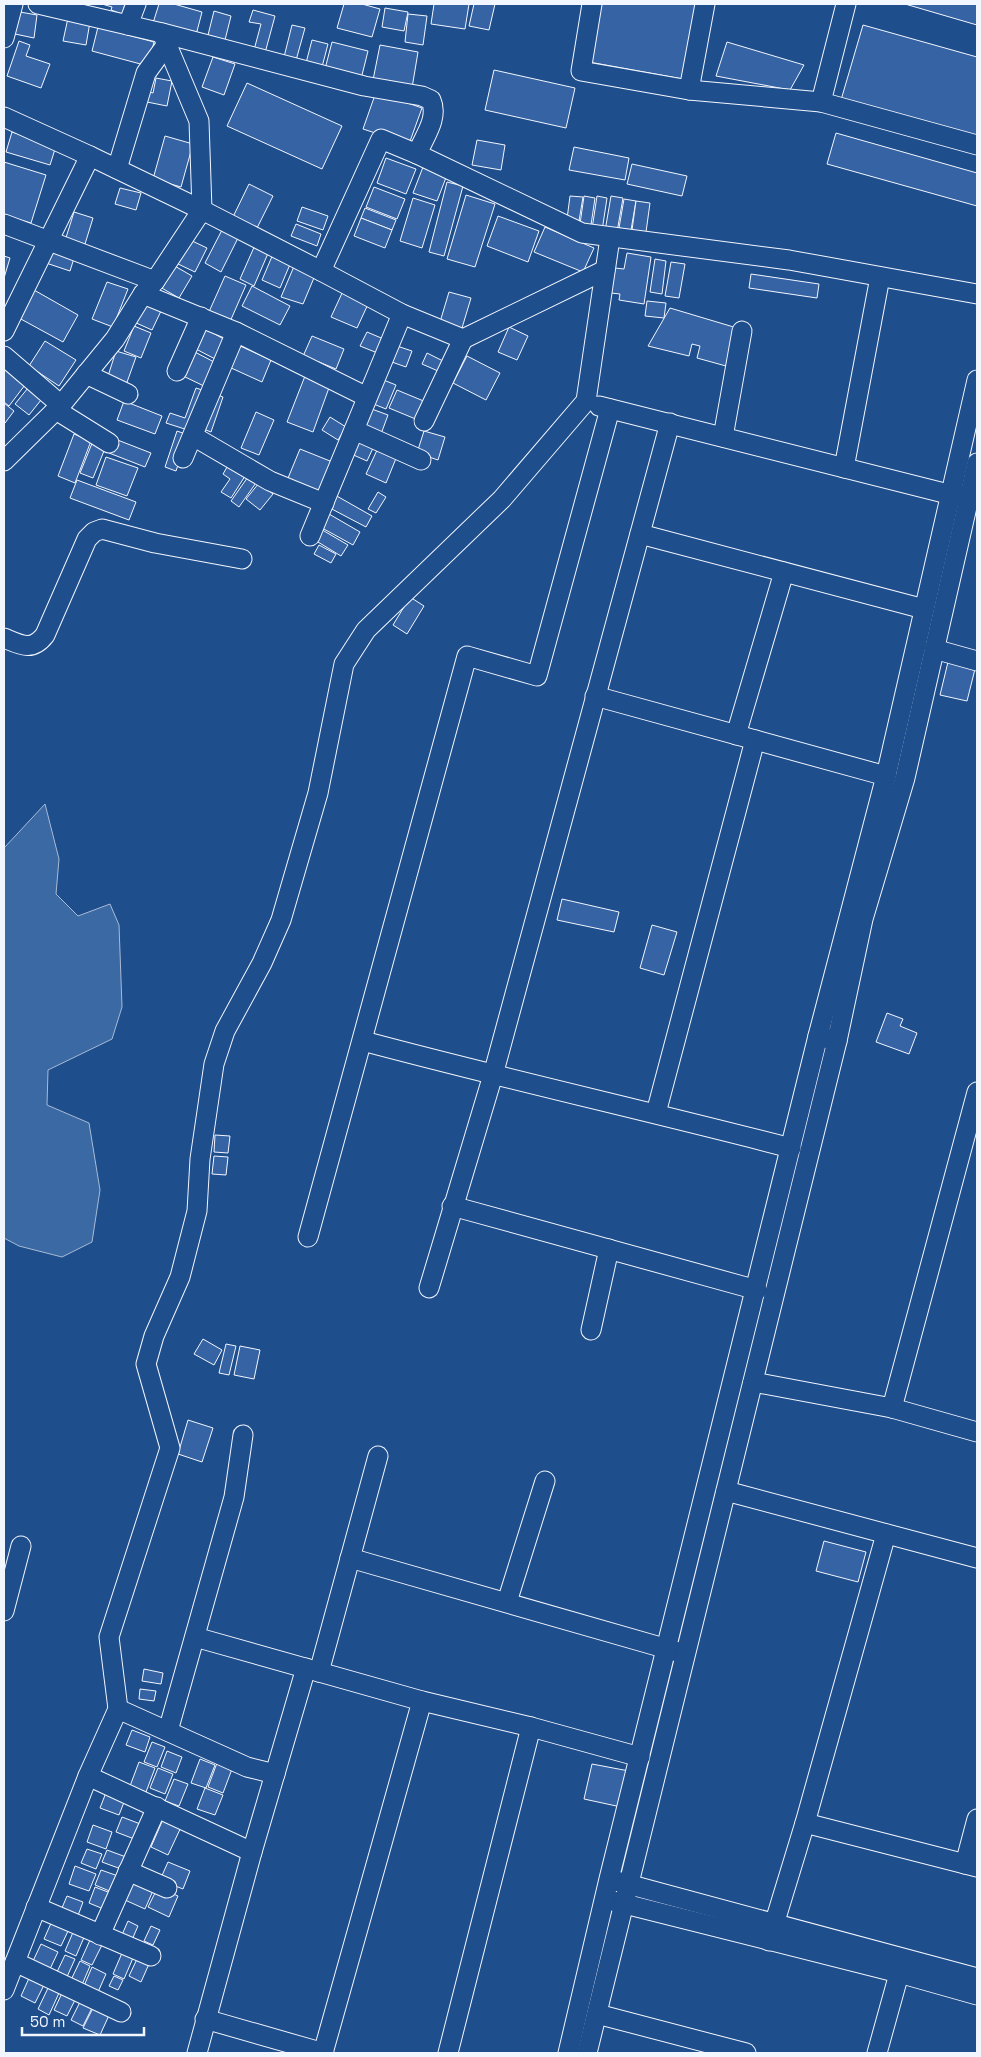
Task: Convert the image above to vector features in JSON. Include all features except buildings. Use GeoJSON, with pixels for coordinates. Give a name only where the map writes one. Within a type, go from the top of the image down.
{"type":"FeatureCollection","features":[{"type":"Feature","properties":{"kind":"street"},"geometry":{"type":"LineString","coordinates":[[4,38],[13,4]]}},
{"type":"Feature","properties":{"kind":"street"},"geometry":{"type":"LineString","coordinates":[[38,4],[128,25],[165,39],[364,86],[422,96],[431,100],[434,107],[434,116],[417,154]]}},
{"type":"Feature","properties":{"kind":"street"},"geometry":{"type":"LineString","coordinates":[[128,25],[136,4]]}},
{"type":"Feature","properties":{"kind":"street"},"geometry":{"type":"LineString","coordinates":[[592,4],[582,71],[689,90],[821,102],[977,145]]}},
{"type":"Feature","properties":{"kind":"street"},"geometry":{"type":"LineString","coordinates":[[689,90],[705,4]]}},
{"type":"Feature","properties":{"kind":"street"},"geometry":{"type":"LineString","coordinates":[[821,102],[846,4]]}},
{"type":"Feature","properties":{"kind":"street"},"geometry":{"type":"LineString","coordinates":[[117,169],[146,73],[165,39]]}},
{"type":"Feature","properties":{"kind":"street"},"geometry":{"type":"LineString","coordinates":[[4,460],[59,407],[115,339],[202,210],[199,121],[165,39]]}},
{"type":"Feature","properties":{"kind":"street"},"geometry":{"type":"LineString","coordinates":[[4,117],[202,210],[402,314],[463,338]]}},
{"type":"Feature","properties":{"kind":"street"},"geometry":{"type":"LineString","coordinates":[[321,271],[381,139],[417,154],[582,234],[789,260],[977,294]]}},
{"type":"Feature","properties":{"kind":"street"},"geometry":{"type":"LineString","coordinates":[[4,331],[90,156]]}},
{"type":"Feature","properties":{"kind":"street"},"geometry":{"type":"LineString","coordinates":[[4,224],[48,241],[149,287],[201,317],[236,332],[367,397]]}},
{"type":"Feature","properties":{"kind":"street"},"geometry":{"type":"LineString","coordinates":[[4,1990],[88,1776],[118,1709],[109,1637],[170,1448],[146,1364],[154,1336],[180,1277],[197,1211],[200,1158],[214,1064],[225,1031],[262,963],[280,920],[318,793],[344,664],[366,630],[502,500],[586,401],[610,238]]}},
{"type":"Feature","properties":{"kind":"street"},"geometry":{"type":"LineString","coordinates":[[424,421],[463,338],[605,270]]}},
{"type":"Feature","properties":{"kind":"street"},"geometry":{"type":"LineString","coordinates":[[844,468],[880,277]]}},
{"type":"Feature","properties":{"kind":"street"},"geometry":{"type":"LineString","coordinates":[[310,536],[402,314]]}},
{"type":"Feature","properties":{"kind":"street"},"geometry":{"type":"LineString","coordinates":[[177,372],[201,317]]}},
{"type":"Feature","properties":{"kind":"street"},"geometry":{"type":"LineString","coordinates":[[723,437],[742,331]]}},
{"type":"Feature","properties":{"kind":"street"},"geometry":{"type":"LineString","coordinates":[[183,458],[236,332]]}},
{"type":"Feature","properties":{"kind":"street"},"geometry":{"type":"LineString","coordinates":[[4,356],[59,407],[109,443]]}},
{"type":"Feature","properties":{"kind":"street"},"geometry":{"type":"LineString","coordinates":[[86,374],[128,394]]}},
{"type":"Feature","properties":{"kind":"street"},"geometry":{"type":"LineString","coordinates":[[587,2053],[837,1041],[857,917],[886,776],[977,380]]}},
{"type":"Feature","properties":{"kind":"street"},"geometry":{"type":"LineString","coordinates":[[586,401],[610,409],[969,499]]}},
{"type":"Feature","properties":{"kind":"street"},"geometry":{"type":"LineString","coordinates":[[308,1237],[467,656],[537,676],[610,409]]}},
{"type":"Feature","properties":{"kind":"street"},"geometry":{"type":"LineString","coordinates":[[429,1288],[452,1206],[493,1075],[670,424]]}},
{"type":"Feature","properties":{"kind":"street"},"geometry":{"type":"LineString","coordinates":[[354,430],[421,460]]}},
{"type":"Feature","properties":{"kind":"street"},"geometry":{"type":"LineString","coordinates":[[193,436],[270,481],[324,503]]}},
{"type":"Feature","properties":{"kind":"street"},"geometry":{"type":"LineString","coordinates":[[568,2053],[604,1899],[757,1290],[818,1036],[905,778],[977,463]]}},
{"type":"Feature","properties":{"kind":"street"},"geometry":{"type":"LineString","coordinates":[[4,638],[21,645],[30,646],[39,643],[45,635],[87,539],[94,532],[102,529],[155,543],[242,559]]}},
{"type":"Feature","properties":{"kind":"street"},"geometry":{"type":"LineString","coordinates":[[640,534],[924,609]]}},
{"type":"Feature","properties":{"kind":"street"},"geometry":{"type":"LineString","coordinates":[[736,735],[784,572]]}},
{"type":"Feature","properties":{"kind":"street"},"geometry":{"type":"LineString","coordinates":[[934,650],[977,661]]}},
{"type":"Feature","properties":{"kind":"street"},"geometry":{"type":"LineString","coordinates":[[595,696],[886,776]]}},
{"type":"Feature","properties":{"kind":"street"},"geometry":{"type":"LineString","coordinates":[[656,1113],[755,740]]}},
{"type":"Feature","properties":{"kind":"street"},"geometry":{"type":"LineString","coordinates":[[818,1036],[837,1041]]}},
{"type":"Feature","properties":{"kind":"street"},"geometry":{"type":"LineString","coordinates":[[363,1041],[791,1148]]}},
{"type":"Feature","properties":{"kind":"street"},"geometry":{"type":"LineString","coordinates":[[892,1408],[977,1092]]}},
{"type":"Feature","properties":{"kind":"street"},"geometry":{"type":"LineString","coordinates":[[452,1206],[757,1290]]}},
{"type":"Feature","properties":{"kind":"street"},"geometry":{"type":"LineString","coordinates":[[591,1330],[609,1249]]}},
{"type":"Feature","properties":{"kind":"street"},"geometry":{"type":"LineString","coordinates":[[753,1382],[892,1408],[977,1432]]}},
{"type":"Feature","properties":{"kind":"street"},"geometry":{"type":"LineString","coordinates":[[168,1731],[234,1497],[243,1435]]}},
{"type":"Feature","properties":{"kind":"street"},"geometry":{"type":"LineString","coordinates":[[197,2053],[275,1774],[313,1670],[350,1558],[378,1456]]}},
{"type":"Feature","properties":{"kind":"street"},"geometry":{"type":"LineString","coordinates":[[507,1602],[545,1481]]}},
{"type":"Feature","properties":{"kind":"street"},"geometry":{"type":"LineString","coordinates":[[726,1491],[977,1557]]}},
{"type":"Feature","properties":{"kind":"street"},"geometry":{"type":"LineString","coordinates":[[771,1932],[805,1823],[886,1534]]}},
{"type":"Feature","properties":{"kind":"street"},"geometry":{"type":"LineString","coordinates":[[4,1611],[21,1546]]}},
{"type":"Feature","properties":{"kind":"street"},"geometry":{"type":"LineString","coordinates":[[350,1558],[686,1654]]}},
{"type":"Feature","properties":{"kind":"street"},"geometry":{"type":"LineString","coordinates":[[194,1637],[422,1701],[531,1727],[640,1757]]}},
{"type":"Feature","properties":{"kind":"street"},"geometry":{"type":"LineString","coordinates":[[206,2019],[324,2053],[422,1701]]}},
{"type":"Feature","properties":{"kind":"street"},"geometry":{"type":"LineString","coordinates":[[118,1709],[247,1767],[275,1774]]}},
{"type":"Feature","properties":{"kind":"street"},"geometry":{"type":"LineString","coordinates":[[448,2053],[531,1727]]}},
{"type":"Feature","properties":{"kind":"street"},"geometry":{"type":"LineString","coordinates":[[88,1776],[252,1852]]}},
{"type":"Feature","properties":{"kind":"street"},"geometry":{"type":"LineString","coordinates":[[100,1936],[157,1807]]}},
{"type":"Feature","properties":{"kind":"street"},"geometry":{"type":"LineString","coordinates":[[805,1823],[971,1866],[977,1819]]}},
{"type":"Feature","properties":{"kind":"street"},"geometry":{"type":"LineString","coordinates":[[128,1871],[167,1888]]}},
{"type":"Feature","properties":{"kind":"street"},"geometry":{"type":"LineString","coordinates":[[609,1879],[771,1932]]}},
{"type":"Feature","properties":{"kind":"street"},"geometry":{"type":"LineString","coordinates":[[604,1899],[771,1932],[901,1966],[977,1978]]}},
{"type":"Feature","properties":{"kind":"street"},"geometry":{"type":"LineString","coordinates":[[36,1907],[100,1936],[151,1956]]}},
{"type":"Feature","properties":{"kind":"street"},"geometry":{"type":"LineString","coordinates":[[15,1962],[120,2012]]}},
{"type":"Feature","properties":{"kind":"street"},"geometry":{"type":"LineString","coordinates":[[901,1966],[977,1995]]}},
{"type":"Feature","properties":{"kind":"street"},"geometry":{"type":"LineString","coordinates":[[877,2053],[901,1966]]}},
{"type":"Feature","properties":{"kind":"street"},"geometry":{"type":"LineString","coordinates":[[597,2014],[710,2049],[746,2053]]}},
{"type":"Feature","properties":{"kind":"water"},"geometry":{"type":"Polygon","coordinates":[[[45,804],[59,859],[56,894],[78,916],[110,904],[119,925],[122,1007],[112,1039],[48,1070],[47,1105],[89,1123],[100,1190],[92,1242],[62,1257],[19,1246],[4,1238],[4,848],[45,804]]]}}]}
